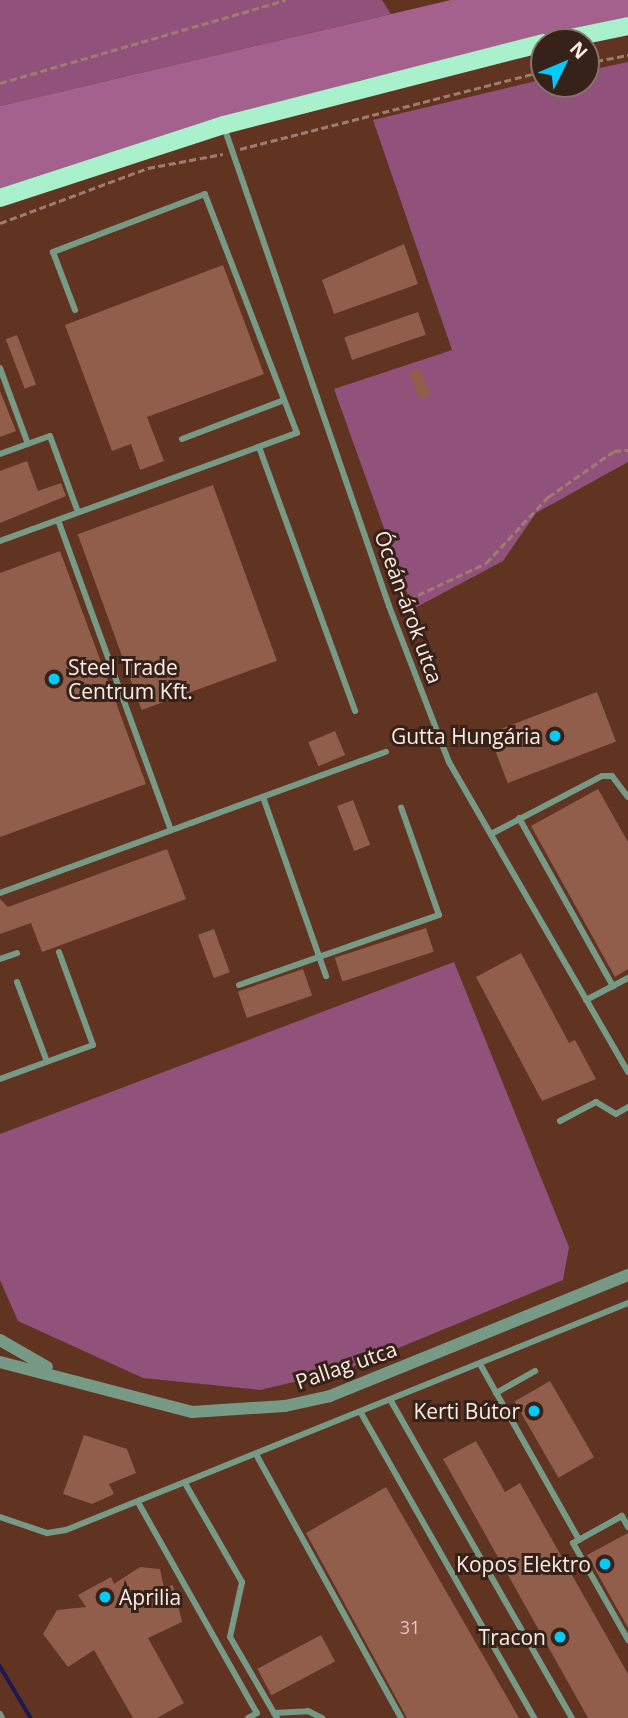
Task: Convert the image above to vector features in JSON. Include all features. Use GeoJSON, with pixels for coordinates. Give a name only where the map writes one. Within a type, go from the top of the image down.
{"type":"FeatureCollection","features":[{"type":"Feature","properties":{"kind":"main road"},"geometry":{"type":"LineString","coordinates":[[600,32],[628,26]]}},
{"type":"Feature","properties":{"kind":"main road"},"geometry":{"type":"LineString","coordinates":[[0,198],[224,125],[530,47]]}},
{"type":"Feature","properties":{"kind":"street","name":"Pallag utca"},"geometry":{"type":"LineString","coordinates":[[66,1377],[192,1412],[285,1406],[330,1395],[628,1275]]}},
{"type":"Feature","properties":{"kind":"street"},"geometry":{"type":"LineString","coordinates":[[0,1340],[66,1377]]}},
{"type":"Feature","properties":{"kind":"street"},"geometry":{"type":"LineString","coordinates":[[0,1362],[66,1377]]}},
{"type":"Feature","properties":{"kind":"lane","name":"Óceán-árok utca"},"geometry":{"type":"LineString","coordinates":[[224,125],[389,606],[449,762],[628,1072]]}},
{"type":"Feature","properties":{"kind":"lane"},"geometry":{"type":"LineString","coordinates":[[0,541],[297,433],[205,194],[53,253],[75,310]]}},
{"type":"Feature","properties":{"kind":"lane"},"geometry":{"type":"LineString","coordinates":[[0,368],[28,444]]}},
{"type":"Feature","properties":{"kind":"lane"},"geometry":{"type":"LineString","coordinates":[[182,439],[284,400]]}},
{"type":"Feature","properties":{"kind":"lane"},"geometry":{"type":"LineString","coordinates":[[0,454],[50,436],[78,512]]}},
{"type":"Feature","properties":{"kind":"lane"},"geometry":{"type":"LineString","coordinates":[[259,447],[355,711]]}},
{"type":"Feature","properties":{"kind":"lane"},"geometry":{"type":"LineString","coordinates":[[58,520],[171,830]]}},
{"type":"Feature","properties":{"kind":"lane"},"geometry":{"type":"LineString","coordinates":[[0,893],[386,752]]}},
{"type":"Feature","properties":{"kind":"lane"},"geometry":{"type":"LineString","coordinates":[[491,834],[602,776],[612,776],[628,797]]}},
{"type":"Feature","properties":{"kind":"lane"},"geometry":{"type":"LineString","coordinates":[[263,797],[326,976]]}},
{"type":"Feature","properties":{"kind":"lane"},"geometry":{"type":"LineString","coordinates":[[239,985],[439,915],[401,807]]}},
{"type":"Feature","properties":{"kind":"lane"},"geometry":{"type":"LineString","coordinates":[[519,818],[613,986]]}},
{"type":"Feature","properties":{"kind":"lane"},"geometry":{"type":"LineString","coordinates":[[0,1079],[93,1045],[59,951]]}},
{"type":"Feature","properties":{"kind":"lane"},"geometry":{"type":"LineString","coordinates":[[0,959],[17,953]]}},
{"type":"Feature","properties":{"kind":"lane"},"geometry":{"type":"LineString","coordinates":[[586,1000],[628,978]]}},
{"type":"Feature","properties":{"kind":"lane"},"geometry":{"type":"LineString","coordinates":[[17,982],[47,1062]]}},
{"type":"Feature","properties":{"kind":"lane"},"geometry":{"type":"LineString","coordinates":[[560,1121],[596,1102],[615,1114],[628,1107]]}},
{"type":"Feature","properties":{"kind":"lane"},"geometry":{"type":"LineString","coordinates":[[0,1517],[47,1532],[139,1504],[628,1303]]}},
{"type":"Feature","properties":{"kind":"lane"},"geometry":{"type":"LineString","coordinates":[[480,1364],[579,1539]]}},
{"type":"Feature","properties":{"kind":"lane"},"geometry":{"type":"LineString","coordinates":[[496,1392],[535,1371]]}},
{"type":"Feature","properties":{"kind":"lane"},"geometry":{"type":"LineString","coordinates":[[391,1401],[572,1718]]}},
{"type":"Feature","properties":{"kind":"lane"},"geometry":{"type":"LineString","coordinates":[[361,1413],[534,1718]]}},
{"type":"Feature","properties":{"kind":"lane"},"geometry":{"type":"LineString","coordinates":[[257,1456],[401,1718]]}},
{"type":"Feature","properties":{"kind":"lane"},"geometry":{"type":"LineString","coordinates":[[186,1485],[242,1582],[230,1637],[275,1716],[308,1711],[321,1718]]}},
{"type":"Feature","properties":{"kind":"lane"},"geometry":{"type":"LineString","coordinates":[[139,1504],[257,1713],[248,1718]]}},
{"type":"Feature","properties":{"kind":"lane"},"geometry":{"type":"LineString","coordinates":[[628,1527],[622,1516],[573,1543],[628,1640]]}},
{"type":"Feature","properties":{"kind":"path"},"geometry":{"type":"LineString","coordinates":[[0,83],[285,0]]}},
{"type":"Feature","properties":{"kind":"path"},"geometry":{"type":"LineString","coordinates":[[600,60],[628,55]]}},
{"type":"Feature","properties":{"kind":"path"},"geometry":{"type":"LineString","coordinates":[[0,223],[148,167],[232,151],[530,75]]}},
{"type":"Feature","properties":{"kind":"path"},"geometry":{"type":"LineString","coordinates":[[389,606],[419,598],[486,563],[548,497],[614,451],[628,450]]}},
{"type":"Feature","properties":{"kind":"shaded area"},"geometry":{"type":"Polygon","coordinates":[[[0,0],[382,0],[391,14],[0,106],[0,0]]]}},
{"type":"Feature","properties":{"kind":"shaded area"},"geometry":{"type":"Polygon","coordinates":[[[451,0],[628,0],[628,19],[589,28],[530,28],[530,42],[358,81],[0,198],[0,106],[451,0]]]}},
{"type":"Feature","properties":{"kind":"shaded area"},"geometry":{"type":"Polygon","coordinates":[[[628,62],[628,462],[536,513],[503,561],[413,609],[334,389],[452,350],[373,120],[530,82],[530,98],[600,98],[600,68],[628,62]]]}},
{"type":"Feature","properties":{"kind":"shaded area"},"geometry":{"type":"Polygon","coordinates":[[[454,962],[569,1247],[563,1280],[345,1370],[260,1390],[143,1378],[18,1321],[0,1280],[0,1134],[454,962]]]}},
{"type":"Feature","properties":{"kind":"building"},"geometry":{"type":"Polygon","coordinates":[[[404,244],[418,284],[334,314],[322,280],[404,244]]]}},
{"type":"Feature","properties":{"kind":"building"},"geometry":{"type":"Polygon","coordinates":[[[223,265],[264,374],[147,417],[164,461],[140,470],[131,444],[112,451],[65,325],[223,265]]]}},
{"type":"Feature","properties":{"kind":"building"},"geometry":{"type":"Polygon","coordinates":[[[418,312],[426,335],[352,360],[344,337],[418,312]]]}},
{"type":"Feature","properties":{"kind":"building"},"geometry":{"type":"Polygon","coordinates":[[[17,335],[36,384],[25,389],[6,339],[17,335]]]}},
{"type":"Feature","properties":{"kind":"building"},"geometry":{"type":"Polygon","coordinates":[[[420,368],[431,395],[420,399],[409,372],[420,368]]]}},
{"type":"Feature","properties":{"kind":"building"},"geometry":{"type":"Polygon","coordinates":[[[0,391],[16,431],[0,437],[0,391]]]}},
{"type":"Feature","properties":{"kind":"building"},"geometry":{"type":"Polygon","coordinates":[[[27,461],[38,491],[61,483],[66,496],[0,523],[0,471],[27,461]]]}},
{"type":"Feature","properties":{"kind":"building"},"geometry":{"type":"Polygon","coordinates":[[[213,485],[277,661],[142,710],[78,534],[213,485]]]}},
{"type":"Feature","properties":{"kind":"building","name":"Steel Trade Centrum Kft."},"geometry":{"type":"Polygon","coordinates":[[[60,551],[146,784],[0,837],[0,573],[60,551]]]}},
{"type":"Feature","properties":{"kind":"building"},"geometry":{"type":"Polygon","coordinates":[[[597,692],[616,741],[508,783],[489,734],[597,692]]]}},
{"type":"Feature","properties":{"kind":"building"},"geometry":{"type":"Polygon","coordinates":[[[335,731],[345,755],[318,766],[308,742],[335,731]]]}},
{"type":"Feature","properties":{"kind":"building"},"geometry":{"type":"Polygon","coordinates":[[[598,789],[628,842],[628,969],[615,977],[531,826],[598,789]]]}},
{"type":"Feature","properties":{"kind":"building"},"geometry":{"type":"Polygon","coordinates":[[[353,800],[370,845],[354,851],[337,806],[353,800]]]}},
{"type":"Feature","properties":{"kind":"building"},"geometry":{"type":"Polygon","coordinates":[[[167,849],[186,899],[42,952],[31,923],[0,934],[0,899],[8,907],[167,849]]]}},
{"type":"Feature","properties":{"kind":"building"},"geometry":{"type":"Polygon","coordinates":[[[426,928],[434,952],[342,981],[335,958],[426,928]]]}},
{"type":"Feature","properties":{"kind":"building"},"geometry":{"type":"Polygon","coordinates":[[[214,929],[230,972],[214,978],[198,935],[214,929]]]}},
{"type":"Feature","properties":{"kind":"building"},"geometry":{"type":"Polygon","coordinates":[[[521,953],[569,1043],[575,1040],[596,1079],[542,1101],[476,977],[521,953]]]}},
{"type":"Feature","properties":{"kind":"building"},"geometry":{"type":"Polygon","coordinates":[[[303,969],[312,995],[247,1018],[238,991],[303,969]]]}},
{"type":"Feature","properties":{"kind":"building"},"geometry":{"type":"Polygon","coordinates":[[[550,1381],[594,1457],[558,1478],[514,1402],[550,1381]]]}},
{"type":"Feature","properties":{"kind":"building"},"geometry":{"type":"Polygon","coordinates":[[[84,1435],[127,1449],[136,1473],[109,1484],[114,1494],[92,1504],[63,1494],[84,1435]]]}},
{"type":"Feature","properties":{"kind":"building"},"geometry":{"type":"Polygon","coordinates":[[[476,1441],[505,1492],[520,1483],[628,1674],[628,1718],[588,1718],[443,1459],[476,1441]]]}},
{"type":"Feature","properties":{"kind":"building"},"geometry":{"type":"Polygon","coordinates":[[[386,1487],[519,1718],[407,1718],[306,1533],[386,1487]]]}},
{"type":"Feature","properties":{"kind":"building"},"geometry":{"type":"Polygon","coordinates":[[[628,1533],[628,1628],[587,1555],[628,1533]]]}},
{"type":"Feature","properties":{"kind":"building"},"geometry":{"type":"Polygon","coordinates":[[[140,1567],[160,1569],[164,1588],[173,1585],[182,1622],[148,1638],[184,1703],[157,1718],[133,1718],[94,1650],[68,1667],[43,1634],[57,1610],[86,1607],[78,1595],[111,1577],[114,1584],[140,1567]]]}},
{"type":"Feature","properties":{"kind":"building"},"geometry":{"type":"Polygon","coordinates":[[[321,1635],[335,1661],[272,1695],[257,1669],[321,1635]]]}},
{"type":"Feature","properties":{"kind":"waterway"},"geometry":{"type":"LineString","coordinates":[[0,1666],[31,1718]]}},
{"type":"Feature","properties":{"kind":"place","name":"Steel Trade Centrum Kft."},"geometry":{"type":"Point","coordinates":[54,679]}},
{"type":"Feature","properties":{"kind":"place","name":"Gutta Hungária"},"geometry":{"type":"Point","coordinates":[555,736]}},
{"type":"Feature","properties":{"kind":"place","name":"Kerti Bútor"},"geometry":{"type":"Point","coordinates":[534,1411]}},
{"type":"Feature","properties":{"kind":"place","name":"Kopos Elektro"},"geometry":{"type":"Point","coordinates":[605,1564]}},
{"type":"Feature","properties":{"kind":"place","name":"Aprilia"},"geometry":{"type":"Point","coordinates":[105,1597]}},
{"type":"Feature","properties":{"kind":"place","name":"Tracon"},"geometry":{"type":"Point","coordinates":[560,1637]}}]}
